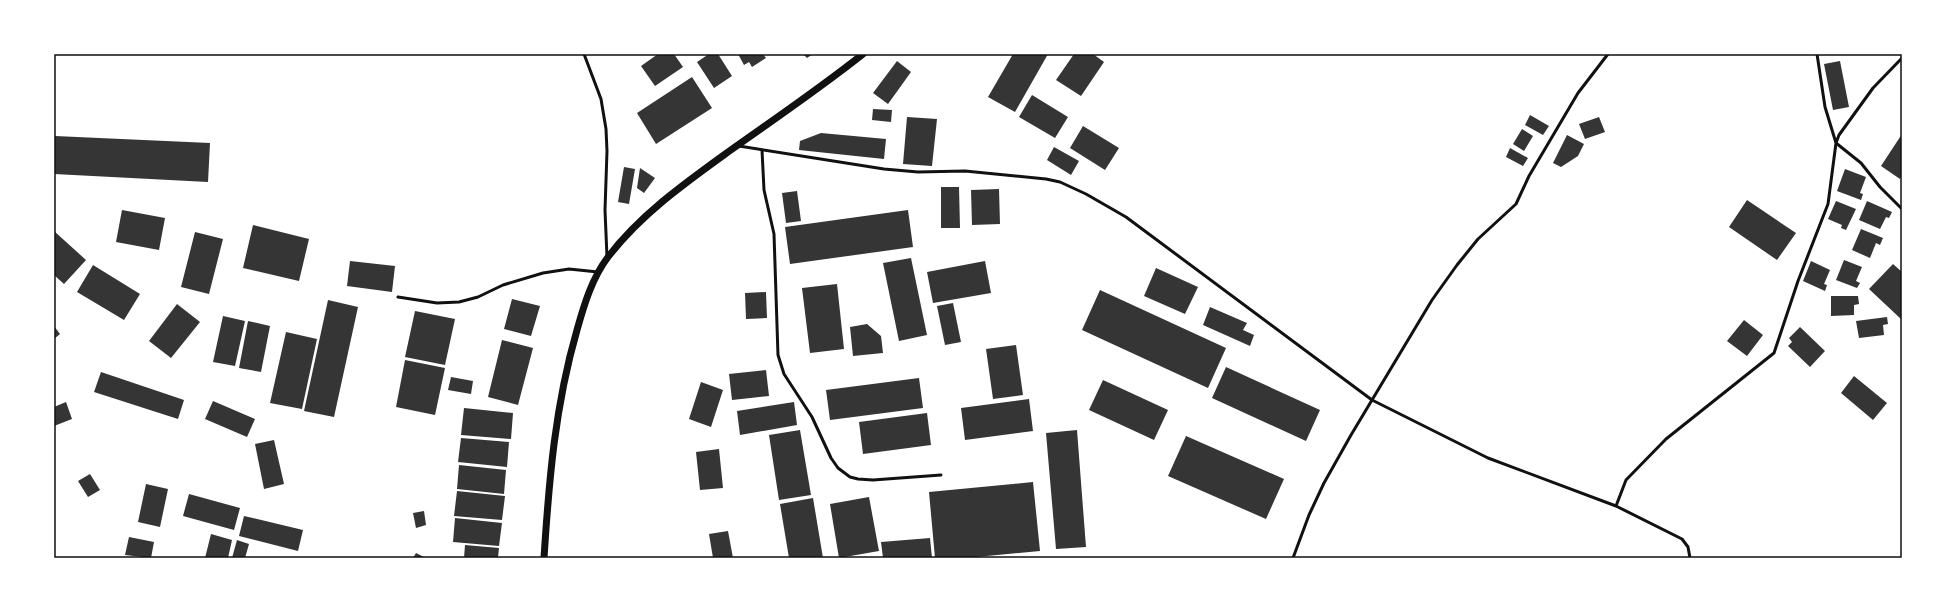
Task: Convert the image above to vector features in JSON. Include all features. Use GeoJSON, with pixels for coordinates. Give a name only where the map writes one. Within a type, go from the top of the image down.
{"type":"FeatureCollection","features":[{"type":"Feature","properties":{"kind":"street"},"geometry":{"type":"LineString","coordinates":[[544,558],[549,476],[555,430],[566,370],[584,306],[598,272],[607,257],[657,205],[737,146],[830,81],[862,54]]}},
{"type":"Feature","properties":{"kind":"lane"},"geometry":{"type":"LineString","coordinates":[[584,54],[601,99],[606,129],[607,158],[605,210],[607,257]]}},
{"type":"Feature","properties":{"kind":"lane"},"geometry":{"type":"LineString","coordinates":[[1293,558],[1309,515],[1324,483],[1432,300],[1457,265],[1494,223],[1516,204],[1529,176],[1578,93],[1608,54]]}},
{"type":"Feature","properties":{"kind":"lane"},"geometry":{"type":"LineString","coordinates":[[1816,54],[1825,107],[1836,143],[1861,163],[1880,187],[1902,209]]}},
{"type":"Feature","properties":{"kind":"lane"},"geometry":{"type":"LineString","coordinates":[[1616,506],[1626,480],[1666,439],[1774,353],[1798,281],[1828,204],[1836,143],[1845,126],[1873,88],[1902,58]]}},
{"type":"Feature","properties":{"kind":"lane"},"geometry":{"type":"LineString","coordinates":[[737,146],[884,169],[918,172],[984,172],[1004,176],[1046,179],[1060,182],[1086,194],[1126,217],[1372,400],[1488,458],[1616,506],[1682,539],[1688,547],[1690,558]]}},
{"type":"Feature","properties":{"kind":"lane"},"geometry":{"type":"LineString","coordinates":[[762,150],[764,190],[774,234],[778,355],[784,374],[812,417],[831,458],[838,468],[850,477],[873,480],[941,475]]}},
{"type":"Feature","properties":{"kind":"lane"},"geometry":{"type":"LineString","coordinates":[[398,297],[438,303],[459,302],[478,297],[504,285],[543,274],[569,269],[598,272]]}},
{"type":"Feature","properties":{"kind":"building"},"geometry":{"type":"Polygon","coordinates":[[[658,54],[674,54],[683,67],[655,86],[641,66],[658,54]]]}},
{"type":"Feature","properties":{"kind":"building"},"geometry":{"type":"Polygon","coordinates":[[[709,54],[718,54],[732,76],[714,88],[697,62],[709,54]]]}},
{"type":"Feature","properties":{"kind":"building"},"geometry":{"type":"Polygon","coordinates":[[[738,54],[763,54],[766,58],[752,67],[749,62],[744,65],[738,54]]]}},
{"type":"Feature","properties":{"kind":"building"},"geometry":{"type":"Polygon","coordinates":[[[803,54],[813,54],[807,58],[803,54]]]}},
{"type":"Feature","properties":{"kind":"building"},"geometry":{"type":"Polygon","coordinates":[[[1013,54],[1048,54],[1015,112],[988,97],[1013,54]]]}},
{"type":"Feature","properties":{"kind":"building"},"geometry":{"type":"Polygon","coordinates":[[[1074,54],[1093,54],[1104,62],[1081,96],[1056,80],[1074,54]]]}},
{"type":"Feature","properties":{"kind":"building"},"geometry":{"type":"Polygon","coordinates":[[[897,61],[911,72],[888,104],[873,93],[897,61]]]}},
{"type":"Feature","properties":{"kind":"building"},"geometry":{"type":"Polygon","coordinates":[[[1840,61],[1849,107],[1833,110],[1824,64],[1840,61]]]}},
{"type":"Feature","properties":{"kind":"building"},"geometry":{"type":"Polygon","coordinates":[[[692,77],[712,108],[656,144],[637,113],[692,77]]]}},
{"type":"Feature","properties":{"kind":"building"},"geometry":{"type":"Polygon","coordinates":[[[1032,95],[1068,117],[1055,138],[1019,117],[1032,95]]]}},
{"type":"Feature","properties":{"kind":"building"},"geometry":{"type":"Polygon","coordinates":[[[873,109],[892,110],[891,122],[872,120],[873,109]]]}},
{"type":"Feature","properties":{"kind":"building"},"geometry":{"type":"Polygon","coordinates":[[[1530,115],[1549,126],[1543,135],[1525,125],[1530,115]]]}},
{"type":"Feature","properties":{"kind":"building"},"geometry":{"type":"Polygon","coordinates":[[[907,117],[937,119],[932,166],[903,164],[907,117]]]}},
{"type":"Feature","properties":{"kind":"building"},"geometry":{"type":"Polygon","coordinates":[[[1599,117],[1605,132],[1585,139],[1579,124],[1599,117]]]}},
{"type":"Feature","properties":{"kind":"building"},"geometry":{"type":"Polygon","coordinates":[[[1083,126],[1119,148],[1105,170],[1070,148],[1083,126]]]}},
{"type":"Feature","properties":{"kind":"building"},"geometry":{"type":"Polygon","coordinates":[[[1522,129],[1533,136],[1524,151],[1513,144],[1522,129]]]}},
{"type":"Feature","properties":{"kind":"building"},"geometry":{"type":"Polygon","coordinates":[[[821,133],[886,139],[884,159],[799,150],[800,141],[821,133]]]}},
{"type":"Feature","properties":{"kind":"building"},"geometry":{"type":"Polygon","coordinates":[[[1902,134],[1902,175],[1900,179],[1881,166],[1902,134]]]}},
{"type":"Feature","properties":{"kind":"building"},"geometry":{"type":"Polygon","coordinates":[[[1567,135],[1584,144],[1578,156],[1561,167],[1553,163],[1567,135]]]}},
{"type":"Feature","properties":{"kind":"building"},"geometry":{"type":"Polygon","coordinates":[[[55,136],[210,143],[208,182],[54,174],[55,136]]]}},
{"type":"Feature","properties":{"kind":"building"},"geometry":{"type":"Polygon","coordinates":[[[1054,147],[1079,161],[1071,175],[1047,160],[1054,147]]]}},
{"type":"Feature","properties":{"kind":"building"},"geometry":{"type":"Polygon","coordinates":[[[1510,148],[1528,158],[1523,166],[1506,157],[1510,148]]]}},
{"type":"Feature","properties":{"kind":"building"},"geometry":{"type":"Polygon","coordinates":[[[624,167],[635,169],[629,204],[618,202],[624,167]]]}},
{"type":"Feature","properties":{"kind":"building"},"geometry":{"type":"Polygon","coordinates":[[[640,168],[655,178],[644,193],[637,188],[640,168]]]}},
{"type":"Feature","properties":{"kind":"building"},"geometry":{"type":"Polygon","coordinates":[[[1845,169],[1866,177],[1860,193],[1863,194],[1861,200],[1837,191],[1845,169]]]}},
{"type":"Feature","properties":{"kind":"building"},"geometry":{"type":"Polygon","coordinates":[[[941,187],[959,187],[960,228],[941,228],[941,187]]]}},
{"type":"Feature","properties":{"kind":"building"},"geometry":{"type":"Polygon","coordinates":[[[999,189],[1000,224],[972,225],[971,190],[999,189]]]}},
{"type":"Feature","properties":{"kind":"building"},"geometry":{"type":"Polygon","coordinates":[[[797,191],[801,221],[786,223],[782,193],[797,191]]]}},
{"type":"Feature","properties":{"kind":"building"},"geometry":{"type":"Polygon","coordinates":[[[1747,200],[1796,233],[1777,260],[1729,227],[1747,200]]]}},
{"type":"Feature","properties":{"kind":"building"},"geometry":{"type":"Polygon","coordinates":[[[1836,201],[1856,209],[1846,230],[1841,228],[1842,225],[1828,219],[1836,201]]]}},
{"type":"Feature","properties":{"kind":"building"},"geometry":{"type":"Polygon","coordinates":[[[1867,201],[1892,212],[1889,218],[1886,217],[1880,229],[1859,220],[1867,201]]]}},
{"type":"Feature","properties":{"kind":"building"},"geometry":{"type":"Polygon","coordinates":[[[122,210],[165,218],[159,250],[116,242],[122,210]]]}},
{"type":"Feature","properties":{"kind":"building"},"geometry":{"type":"Polygon","coordinates":[[[908,210],[913,247],[790,264],[785,227],[908,210]]]}},
{"type":"Feature","properties":{"kind":"building"},"geometry":{"type":"Polygon","coordinates":[[[253,225],[309,239],[299,281],[243,268],[253,225]]]}},
{"type":"Feature","properties":{"kind":"building"},"geometry":{"type":"Polygon","coordinates":[[[1861,229],[1883,238],[1880,245],[1876,243],[1870,258],[1852,250],[1861,229]]]}},
{"type":"Feature","properties":{"kind":"building"},"geometry":{"type":"Polygon","coordinates":[[[54,231],[86,260],[64,284],[54,275],[54,231]]]}},
{"type":"Feature","properties":{"kind":"building"},"geometry":{"type":"Polygon","coordinates":[[[195,232],[223,239],[209,294],[181,287],[195,232]]]}},
{"type":"Feature","properties":{"kind":"building"},"geometry":{"type":"Polygon","coordinates":[[[911,258],[927,335],[899,341],[883,263],[911,258]]]}},
{"type":"Feature","properties":{"kind":"building"},"geometry":{"type":"Polygon","coordinates":[[[1844,260],[1862,267],[1856,281],[1860,283],[1857,288],[1836,280],[1844,260]]]}},
{"type":"Feature","properties":{"kind":"building"},"geometry":{"type":"Polygon","coordinates":[[[350,261],[395,266],[392,292],[347,286],[350,261]]]}},
{"type":"Feature","properties":{"kind":"building"},"geometry":{"type":"Polygon","coordinates":[[[985,261],[991,293],[933,303],[927,272],[985,261]]]}},
{"type":"Feature","properties":{"kind":"building"},"geometry":{"type":"Polygon","coordinates":[[[1811,261],[1830,270],[1824,284],[1827,285],[1825,291],[1803,281],[1811,261]]]}},
{"type":"Feature","properties":{"kind":"building"},"geometry":{"type":"Polygon","coordinates":[[[1893,264],[1902,272],[1902,320],[1869,289],[1893,264]]]}},
{"type":"Feature","properties":{"kind":"building"},"geometry":{"type":"Polygon","coordinates":[[[93,265],[140,294],[124,320],[77,292],[93,265]]]}},
{"type":"Feature","properties":{"kind":"building"},"geometry":{"type":"Polygon","coordinates":[[[1156,268],[1198,287],[1185,314],[1144,296],[1156,268]]]}},
{"type":"Feature","properties":{"kind":"building"},"geometry":{"type":"Polygon","coordinates":[[[837,284],[844,349],[810,353],[802,288],[837,284]]]}},
{"type":"Feature","properties":{"kind":"building"},"geometry":{"type":"Polygon","coordinates":[[[1100,290],[1226,348],[1208,388],[1082,330],[1100,290]]]}},
{"type":"Feature","properties":{"kind":"building"},"geometry":{"type":"Polygon","coordinates":[[[766,292],[767,318],[746,319],[745,293],[766,292]]]}},
{"type":"Feature","properties":{"kind":"building"},"geometry":{"type":"Polygon","coordinates":[[[1831,296],[1858,296],[1859,304],[1854,305],[1854,315],[1831,316],[1831,296]]]}},
{"type":"Feature","properties":{"kind":"building"},"geometry":{"type":"Polygon","coordinates":[[[512,299],[540,306],[531,336],[504,329],[512,299]]]}},
{"type":"Feature","properties":{"kind":"building"},"geometry":{"type":"Polygon","coordinates":[[[328,300],[358,307],[334,417],[304,411],[328,300]]]}},
{"type":"Feature","properties":{"kind":"building"},"geometry":{"type":"Polygon","coordinates":[[[953,303],[961,342],[945,345],[937,306],[953,303]]]}},
{"type":"Feature","properties":{"kind":"building"},"geometry":{"type":"Polygon","coordinates":[[[177,304],[200,322],[171,358],[149,341],[177,304]]]}},
{"type":"Feature","properties":{"kind":"building"},"geometry":{"type":"Polygon","coordinates":[[[1210,307],[1247,323],[1243,330],[1254,335],[1250,346],[1203,325],[1210,307]]]}},
{"type":"Feature","properties":{"kind":"building"},"geometry":{"type":"Polygon","coordinates":[[[415,311],[455,319],[445,365],[405,357],[415,311]]]}},
{"type":"Feature","properties":{"kind":"building"},"geometry":{"type":"Polygon","coordinates":[[[223,316],[245,321],[235,366],[213,362],[223,316]]]}},
{"type":"Feature","properties":{"kind":"building"},"geometry":{"type":"Polygon","coordinates":[[[1887,317],[1888,324],[1883,325],[1884,335],[1859,338],[1856,321],[1887,317]]]}},
{"type":"Feature","properties":{"kind":"building"},"geometry":{"type":"Polygon","coordinates":[[[1744,320],[1763,335],[1747,356],[1727,341],[1744,320]]]}},
{"type":"Feature","properties":{"kind":"building"},"geometry":{"type":"Polygon","coordinates":[[[248,321],[270,326],[261,372],[239,368],[248,321]]]}},
{"type":"Feature","properties":{"kind":"building"},"geometry":{"type":"Polygon","coordinates":[[[867,324],[881,336],[883,353],[853,356],[850,327],[867,324]]]}},
{"type":"Feature","properties":{"kind":"building"},"geometry":{"type":"Polygon","coordinates":[[[54,326],[60,334],[54,339],[54,326]]]}},
{"type":"Feature","properties":{"kind":"building"},"geometry":{"type":"Polygon","coordinates":[[[1800,327],[1825,351],[1810,367],[1788,346],[1792,342],[1789,338],[1800,327]]]}},
{"type":"Feature","properties":{"kind":"building"},"geometry":{"type":"Polygon","coordinates":[[[286,332],[317,339],[302,409],[270,403],[286,332]]]}},
{"type":"Feature","properties":{"kind":"building"},"geometry":{"type":"Polygon","coordinates":[[[502,340],[533,348],[518,405],[488,397],[502,340]]]}},
{"type":"Feature","properties":{"kind":"building"},"geometry":{"type":"Polygon","coordinates":[[[1016,345],[1023,395],[993,399],[986,349],[1016,345]]]}},
{"type":"Feature","properties":{"kind":"building"},"geometry":{"type":"Polygon","coordinates":[[[405,360],[445,368],[435,415],[396,407],[405,360]]]}},
{"type":"Feature","properties":{"kind":"building"},"geometry":{"type":"Polygon","coordinates":[[[1226,367],[1320,410],[1306,441],[1212,398],[1226,367]]]}},
{"type":"Feature","properties":{"kind":"building"},"geometry":{"type":"Polygon","coordinates":[[[766,370],[769,396],[732,400],[729,374],[766,370]]]}},
{"type":"Feature","properties":{"kind":"building"},"geometry":{"type":"Polygon","coordinates":[[[101,372],[184,400],[178,419],[94,392],[101,372]]]}},
{"type":"Feature","properties":{"kind":"building"},"geometry":{"type":"Polygon","coordinates":[[[1854,376],[1887,403],[1873,420],[1841,393],[1854,376]]]}},
{"type":"Feature","properties":{"kind":"building"},"geometry":{"type":"Polygon","coordinates":[[[451,377],[473,381],[471,394],[448,390],[451,377]]]}},
{"type":"Feature","properties":{"kind":"building"},"geometry":{"type":"Polygon","coordinates":[[[919,378],[923,408],[830,420],[826,390],[919,378]]]}},
{"type":"Feature","properties":{"kind":"building"},"geometry":{"type":"Polygon","coordinates":[[[1103,380],[1168,410],[1154,440],[1089,410],[1103,380]]]}},
{"type":"Feature","properties":{"kind":"building"},"geometry":{"type":"Polygon","coordinates":[[[701,382],[723,390],[711,427],[689,419],[701,382]]]}},
{"type":"Feature","properties":{"kind":"building"},"geometry":{"type":"Polygon","coordinates":[[[1029,399],[1033,431],[965,440],[961,408],[1029,399]]]}},
{"type":"Feature","properties":{"kind":"building"},"geometry":{"type":"Polygon","coordinates":[[[213,401],[255,419],[247,437],[205,419],[213,401]]]}},
{"type":"Feature","properties":{"kind":"building"},"geometry":{"type":"Polygon","coordinates":[[[66,402],[72,419],[54,426],[54,407],[66,402]]]}},
{"type":"Feature","properties":{"kind":"building"},"geometry":{"type":"Polygon","coordinates":[[[794,402],[797,425],[740,435],[737,411],[794,402]]]}},
{"type":"Feature","properties":{"kind":"building"},"geometry":{"type":"Polygon","coordinates":[[[464,408],[513,413],[511,439],[461,435],[464,408]]]}},
{"type":"Feature","properties":{"kind":"building"},"geometry":{"type":"Polygon","coordinates":[[[927,413],[931,445],[863,454],[859,422],[927,413]]]}},
{"type":"Feature","properties":{"kind":"building"},"geometry":{"type":"Polygon","coordinates":[[[800,430],[811,495],[779,500],[769,435],[800,430]]]}},
{"type":"Feature","properties":{"kind":"building"},"geometry":{"type":"Polygon","coordinates":[[[1077,430],[1086,547],[1056,549],[1046,433],[1077,430]]]}},
{"type":"Feature","properties":{"kind":"building"},"geometry":{"type":"Polygon","coordinates":[[[1186,436],[1284,479],[1266,519],[1168,476],[1186,436]]]}},
{"type":"Feature","properties":{"kind":"building"},"geometry":{"type":"Polygon","coordinates":[[[461,438],[509,442],[507,467],[458,462],[461,438]]]}},
{"type":"Feature","properties":{"kind":"building"},"geometry":{"type":"Polygon","coordinates":[[[274,440],[284,484],[264,489],[255,444],[274,440]]]}},
{"type":"Feature","properties":{"kind":"building"},"geometry":{"type":"Polygon","coordinates":[[[719,449],[723,488],[700,490],[696,452],[719,449]]]}},
{"type":"Feature","properties":{"kind":"building"},"geometry":{"type":"Polygon","coordinates":[[[459,465],[506,470],[504,494],[457,489],[459,465]]]}},
{"type":"Feature","properties":{"kind":"building"},"geometry":{"type":"Polygon","coordinates":[[[90,474],[100,490],[88,497],[78,481],[90,474]]]}},
{"type":"Feature","properties":{"kind":"building"},"geometry":{"type":"Polygon","coordinates":[[[1033,482],[1040,551],[966,558],[935,558],[929,492],[1033,482]]]}},
{"type":"Feature","properties":{"kind":"building"},"geometry":{"type":"Polygon","coordinates":[[[146,484],[168,489],[160,527],[138,522],[146,484]]]}},
{"type":"Feature","properties":{"kind":"building"},"geometry":{"type":"Polygon","coordinates":[[[457,491],[505,496],[502,520],[454,516],[457,491]]]}},
{"type":"Feature","properties":{"kind":"building"},"geometry":{"type":"Polygon","coordinates":[[[189,494],[240,508],[234,530],[183,516],[189,494]]]}},
{"type":"Feature","properties":{"kind":"building"},"geometry":{"type":"Polygon","coordinates":[[[869,497],[879,551],[839,558],[830,504],[869,497]]]}},
{"type":"Feature","properties":{"kind":"building"},"geometry":{"type":"Polygon","coordinates":[[[813,498],[823,558],[789,558],[780,504],[813,498]]]}},
{"type":"Feature","properties":{"kind":"building"},"geometry":{"type":"Polygon","coordinates":[[[424,511],[426,525],[416,528],[413,513],[424,511]]]}},
{"type":"Feature","properties":{"kind":"building"},"geometry":{"type":"Polygon","coordinates":[[[244,516],[303,530],[298,551],[239,536],[244,516]]]}},
{"type":"Feature","properties":{"kind":"building"},"geometry":{"type":"Polygon","coordinates":[[[455,518],[502,523],[499,546],[453,542],[455,518]]]}},
{"type":"Feature","properties":{"kind":"building"},"geometry":{"type":"Polygon","coordinates":[[[728,531],[733,558],[713,558],[709,534],[728,531]]]}},
{"type":"Feature","properties":{"kind":"building"},"geometry":{"type":"Polygon","coordinates":[[[211,534],[232,540],[228,558],[205,558],[211,534]]]}},
{"type":"Feature","properties":{"kind":"building"},"geometry":{"type":"Polygon","coordinates":[[[129,537],[154,542],[151,558],[125,555],[129,537]]]}},
{"type":"Feature","properties":{"kind":"building"},"geometry":{"type":"Polygon","coordinates":[[[930,538],[932,558],[883,558],[881,542],[930,538]]]}},
{"type":"Feature","properties":{"kind":"building"},"geometry":{"type":"Polygon","coordinates":[[[237,540],[249,544],[245,558],[232,558],[237,540]]]}},
{"type":"Feature","properties":{"kind":"building"},"geometry":{"type":"Polygon","coordinates":[[[465,545],[499,548],[498,558],[464,558],[465,545]]]}},
{"type":"Feature","properties":{"kind":"building"},"geometry":{"type":"Polygon","coordinates":[[[416,553],[426,558],[413,558],[416,553]]]}}]}
